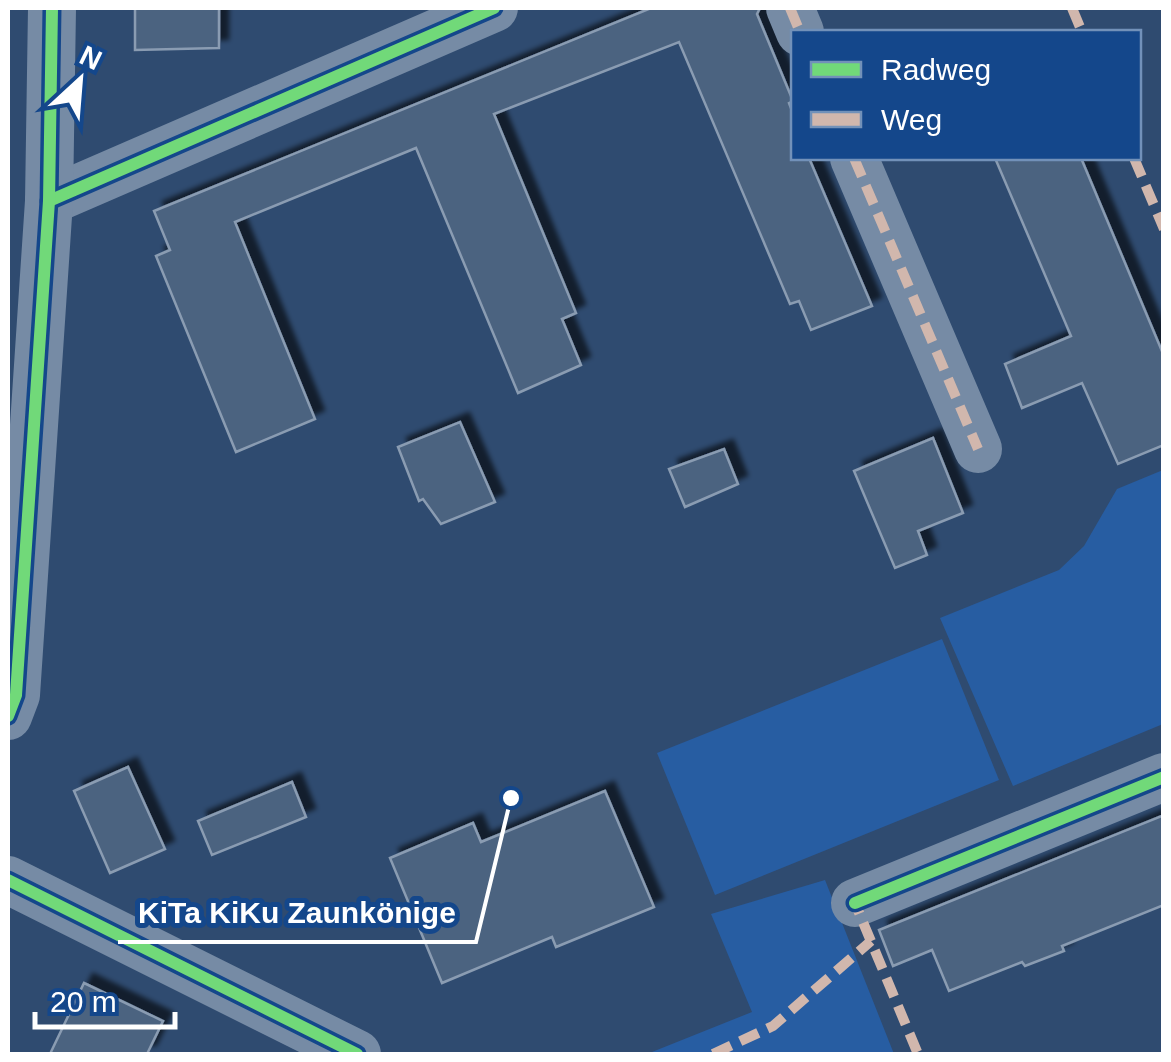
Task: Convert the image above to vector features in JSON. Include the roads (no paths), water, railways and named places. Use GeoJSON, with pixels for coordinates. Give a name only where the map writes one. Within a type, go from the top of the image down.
{"type":"FeatureCollection","features":[{"type":"Feature","properties":{"kind":"street"},"geometry":{"type":"LineString","coordinates":[[8,716],[16,695],[49,201],[52,8]]}},
{"type":"Feature","properties":{"kind":"street"},"geometry":{"type":"LineString","coordinates":[[49,201],[492,8]]}},
{"type":"Feature","properties":{"kind":"street"},"geometry":{"type":"LineString","coordinates":[[855,160],[978,450]]}},
{"type":"Feature","properties":{"kind":"street"},"geometry":{"type":"LineString","coordinates":[[856,903],[1164,778]]}},
{"type":"Feature","properties":{"kind":"street"},"geometry":{"type":"LineString","coordinates":[[8,880],[357,1054]]}},
{"type":"Feature","properties":{"kind":"place","name":"KiTa KiKu Zaunkönige"},"geometry":{"type":"Point","coordinates":[511,798]}}]}
